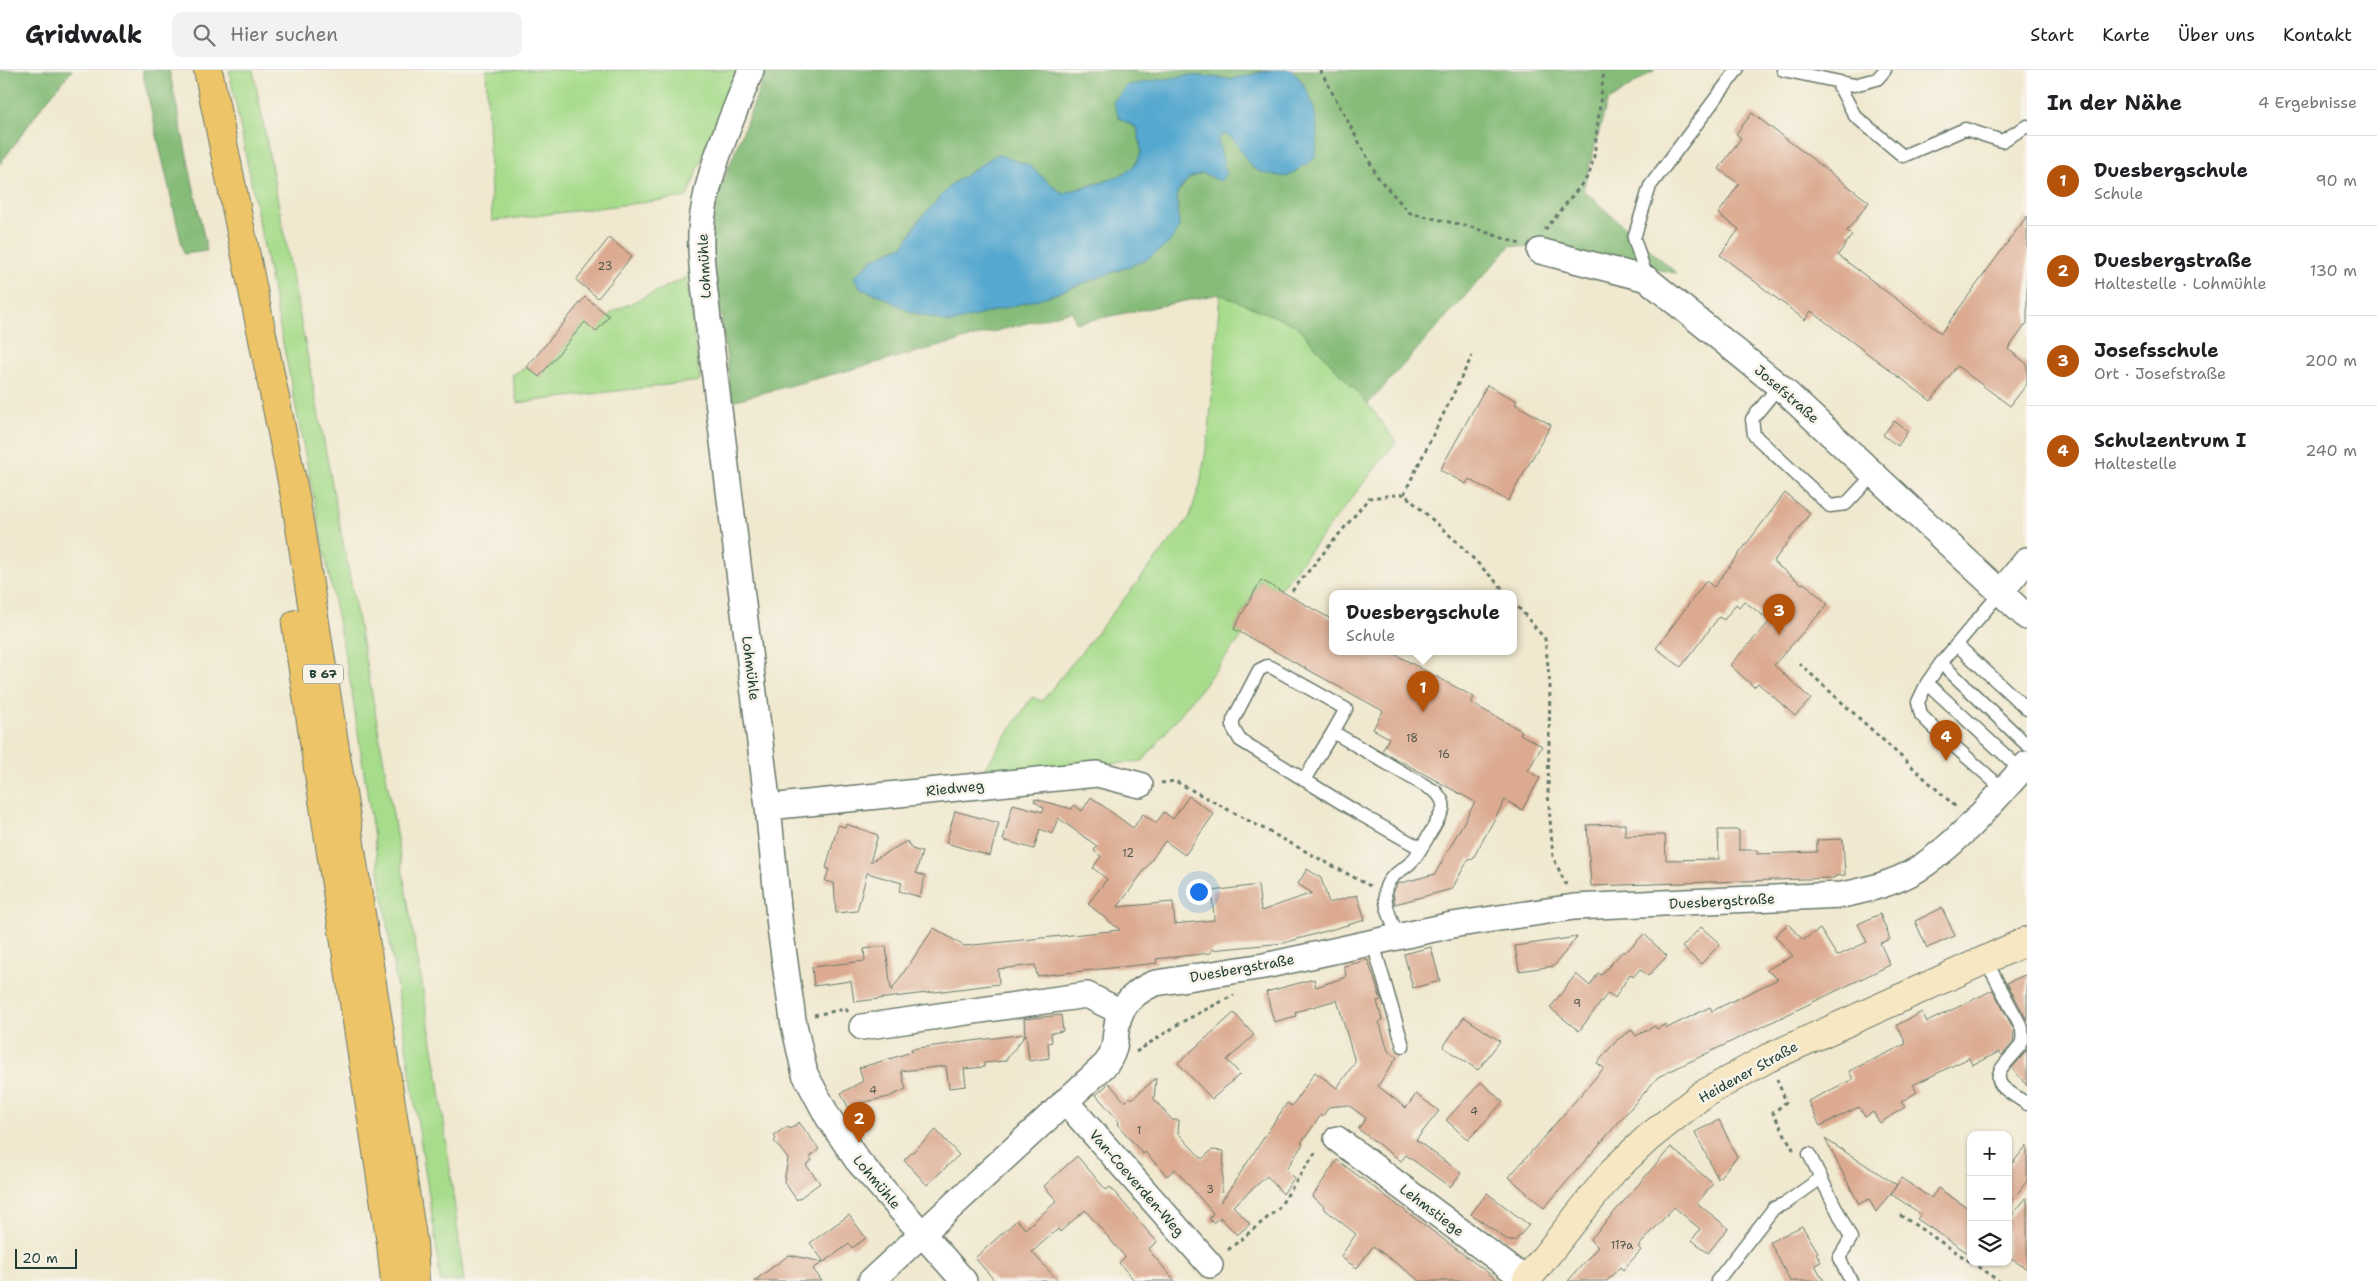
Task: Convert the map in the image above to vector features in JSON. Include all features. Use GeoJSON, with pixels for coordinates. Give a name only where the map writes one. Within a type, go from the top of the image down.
{"type":"FeatureCollection","features":[{"type":"Feature","properties":{"kind":"highway","name":"B 67"},"geometry":{"type":"LineString","coordinates":[[190,70],[278,508],[391,1243],[395,1281]]}},
{"type":"Feature","properties":{"kind":"highway","name":"B 67"},"geometry":{"type":"LineString","coordinates":[[208,70],[295,496],[413,1243],[416,1281]]}},
{"type":"Feature","properties":{"kind":"main road","name":"Heidener Straße"},"geometry":{"type":"LineString","coordinates":[[1526,1281],[1614,1170],[1648,1138],[1702,1095],[1768,1058],[2027,941]]}},
{"type":"Feature","properties":{"kind":"street","name":"Lohmühle"},"geometry":{"type":"LineString","coordinates":[[751,70],[712,168],[702,216],[702,257],[708,320],[768,807],[780,927],[793,1020],[805,1074],[828,1118],[857,1160],[964,1281]]}},
{"type":"Feature","properties":{"kind":"street","name":"Josefstraße"},"geometry":{"type":"LineString","coordinates":[[1535,244],[1647,279],[1779,386],[1875,473],[2000,593],[2025,611]]}},
{"type":"Feature","properties":{"kind":"street"},"geometry":{"type":"LineString","coordinates":[[2000,593],[2027,560]]}},
{"type":"Feature","properties":{"kind":"street","name":"Duesbergstraße"},"geometry":{"type":"LineString","coordinates":[[1120,1012],[1139,992],[1156,983],[1264,966],[1452,925],[1574,907],[1842,895],[1866,890],[1922,866],[1974,823],[2024,767]]}},
{"type":"Feature","properties":{"kind":"street","name":"Riedweg"},"geometry":{"type":"LineString","coordinates":[[768,807],[1097,774],[1140,785]]}},
{"type":"Feature","properties":{"kind":"street"},"geometry":{"type":"LineString","coordinates":[[862,1027],[1086,995],[1120,1012],[1112,1056],[871,1281]]}},
{"type":"Feature","properties":{"kind":"street","name":"Van-Coeverden-Weg"},"geometry":{"type":"LineString","coordinates":[[1065,1100],[1210,1265]]}},
{"type":"Feature","properties":{"kind":"street","name":"Lehmstiege"},"geometry":{"type":"LineString","coordinates":[[1337,1139],[1526,1281]]}},
{"type":"Feature","properties":{"kind":"lane"},"geometry":{"type":"LineString","coordinates":[[1647,279],[1634,238],[1650,186],[1737,70]]}},
{"type":"Feature","properties":{"kind":"lane"},"geometry":{"type":"LineString","coordinates":[[1783,70],[1854,85],[1877,79],[1885,70]]}},
{"type":"Feature","properties":{"kind":"lane"},"geometry":{"type":"LineString","coordinates":[[1837,82],[1855,116],[1903,156],[1966,129],[2002,141],[2027,126]]}},
{"type":"Feature","properties":{"kind":"lane"},"geometry":{"type":"LineString","coordinates":[[1779,386],[1752,419],[1754,435],[1830,506],[1846,504],[1875,473]]}},
{"type":"Feature","properties":{"kind":"lane"},"geometry":{"type":"LineString","coordinates":[[2000,593],[1926,683],[1918,702],[1921,715],[2004,790]]}},
{"type":"Feature","properties":{"kind":"lane"},"geometry":{"type":"LineString","coordinates":[[1957,645],[2027,709]]}},
{"type":"Feature","properties":{"kind":"lane"},"geometry":{"type":"LineString","coordinates":[[1941,664],[2027,745]]}},
{"type":"Feature","properties":{"kind":"lane"},"geometry":{"type":"LineString","coordinates":[[1304,780],[1346,709],[1267,666],[1258,670],[1233,720],[1233,728],[1240,740],[1304,780],[1420,848]]}},
{"type":"Feature","properties":{"kind":"lane"},"geometry":{"type":"LineString","coordinates":[[1926,683],[2024,767]]}},
{"type":"Feature","properties":{"kind":"lane"},"geometry":{"type":"LineString","coordinates":[[1333,732],[1436,792],[1442,799],[1443,808],[1413,860],[1392,877],[1386,885],[1385,894],[1397,936]]}},
{"type":"Feature","properties":{"kind":"lane"},"geometry":{"type":"LineString","coordinates":[[1373,942],[1403,1046]]}},
{"type":"Feature","properties":{"kind":"lane"},"geometry":{"type":"LineString","coordinates":[[1985,959],[2022,1028],[2022,1041],[1998,1074],[2000,1081],[2003,1087],[2027,1104]]}},
{"type":"Feature","properties":{"kind":"lane"},"geometry":{"type":"LineString","coordinates":[[1809,1154],[1851,1238],[1839,1258],[1851,1281]]}},
{"type":"Feature","properties":{"kind":"lane"},"geometry":{"type":"LineString","coordinates":[[1717,1281],[1774,1208],[1786,1203],[1821,1178]]}},
{"type":"Feature","properties":{"kind":"path"},"geometry":{"type":"LineString","coordinates":[[1320,70],[1379,179],[1410,213],[1535,244],[1589,175],[1594,156],[1604,70]]}},
{"type":"Feature","properties":{"kind":"path"},"geometry":{"type":"LineString","coordinates":[[1404,494],[1472,356]]}},
{"type":"Feature","properties":{"kind":"path"},"geometry":{"type":"LineString","coordinates":[[1292,591],[1369,498],[1404,494],[1456,541],[1504,590]]}},
{"type":"Feature","properties":{"kind":"path"},"geometry":{"type":"LineString","coordinates":[[1517,606],[1545,639],[1550,685],[1548,793],[1553,857],[1574,907]]}},
{"type":"Feature","properties":{"kind":"path"},"geometry":{"type":"LineString","coordinates":[[1799,663],[1974,823]]}},
{"type":"Feature","properties":{"kind":"path"},"geometry":{"type":"LineString","coordinates":[[1140,785],[1175,781],[1385,894]]}},
{"type":"Feature","properties":{"kind":"path"},"geometry":{"type":"LineString","coordinates":[[1131,1056],[1182,1022],[1240,992]]}},
{"type":"Feature","properties":{"kind":"path"},"geometry":{"type":"LineString","coordinates":[[793,1020],[846,1008],[862,1027]]}},
{"type":"Feature","properties":{"kind":"path"},"geometry":{"type":"LineString","coordinates":[[1768,1058],[1786,1102],[1773,1113],[1794,1151],[1809,1154]]}},
{"type":"Feature","properties":{"kind":"path"},"geometry":{"type":"LineString","coordinates":[[1210,1265],[1278,1209],[1319,1147],[1337,1139]]}},
{"type":"Feature","properties":{"kind":"path"},"geometry":{"type":"LineString","coordinates":[[1900,1215],[1967,1259]]}},
{"type":"Feature","properties":{"kind":"path"},"geometry":{"type":"LineString","coordinates":[[1977,1266],[1999,1281]]}},
{"type":"Feature","properties":{"kind":"green space"},"geometry":{"type":"Polygon","coordinates":[[[0,70],[72,70],[43,105],[0,164],[0,70]]]}},
{"type":"Feature","properties":{"kind":"green space"},"geometry":{"type":"Polygon","coordinates":[[[142,70],[169,70],[207,251],[184,254],[142,70]]]}},
{"type":"Feature","properties":{"kind":"green space"},"geometry":{"type":"Polygon","coordinates":[[[229,70],[253,70],[374,705],[439,1083],[464,1281],[440,1281],[435,1235],[350,681],[229,70]]]}},
{"type":"Feature","properties":{"kind":"green space"},"geometry":{"type":"Polygon","coordinates":[[[486,70],[736,70],[687,197],[492,221],[486,70]]]}},
{"type":"Feature","properties":{"kind":"green space"},"geometry":{"type":"Polygon","coordinates":[[[767,70],[1123,70],[1151,73],[1166,70],[1271,70],[1232,79],[1189,75],[1119,118],[1137,128],[1141,151],[1137,161],[1130,169],[1109,180],[1063,194],[1028,165],[919,220],[904,245],[873,259],[861,289],[879,295],[911,312],[1049,296],[1146,260],[1179,228],[1177,193],[1189,178],[1203,173],[1218,139],[1224,133],[1233,137],[1254,169],[1304,83],[1292,70],[1655,70],[1607,102],[1583,190],[1676,273],[1511,245],[1368,404],[1296,325],[1219,294],[1076,323],[1072,311],[732,401],[711,238],[716,200],[767,70]]]}},
{"type":"Feature","properties":{"kind":"green space"},"geometry":{"type":"Polygon","coordinates":[[[687,277],[700,381],[517,403],[512,375],[527,367],[540,376],[585,322],[596,331],[612,312],[687,277]]]}},
{"type":"Feature","properties":{"kind":"green space"},"geometry":{"type":"Polygon","coordinates":[[[1220,294],[1296,325],[1368,404],[1396,442],[1279,590],[1260,580],[1234,629],[1244,634],[1143,761],[980,775],[1032,697],[1042,701],[1189,518],[1200,485],[1209,432],[1220,294]]]}},
{"type":"Feature","properties":{"kind":"water"},"geometry":{"type":"Polygon","coordinates":[[[1271,70],[1292,70],[1311,100],[1317,134],[1315,158],[1287,177],[1266,174],[1250,165],[1234,140],[1224,134],[1218,139],[1226,174],[1220,181],[1203,173],[1189,178],[1177,193],[1179,228],[1169,243],[1146,260],[1049,296],[950,323],[911,312],[879,295],[861,289],[854,277],[873,259],[904,245],[919,220],[952,184],[997,154],[1028,165],[1063,194],[1109,180],[1130,169],[1137,161],[1141,151],[1137,128],[1119,118],[1113,102],[1128,85],[1189,75],[1232,79],[1271,70]]]}},
{"type":"Feature","properties":{"kind":"building"},"geometry":{"type":"Polygon","coordinates":[[[1752,113],[1869,202],[1847,231],[1852,235],[1838,255],[1941,333],[2027,216],[2027,323],[2008,349],[2027,364],[2027,384],[2010,406],[1957,366],[1931,401],[1811,311],[1805,320],[1720,255],[1739,229],[1718,214],[1739,184],[1719,169],[1741,138],[1736,134],[1752,113]]]}},
{"type":"Feature","properties":{"kind":"building"},"geometry":{"type":"Polygon","coordinates":[[[609,238],[632,256],[598,298],[576,280],[609,238]]]}},
{"type":"Feature","properties":{"kind":"building"},"geometry":{"type":"Polygon","coordinates":[[[585,297],[609,316],[596,332],[585,322],[539,377],[527,367],[585,297]]]}},
{"type":"Feature","properties":{"kind":"building"},"geometry":{"type":"Polygon","coordinates":[[[1487,385],[1517,401],[1515,404],[1551,425],[1508,501],[1469,479],[1466,484],[1440,470],[1487,385]]]}},
{"type":"Feature","properties":{"kind":"building"},"geometry":{"type":"Polygon","coordinates":[[[1894,421],[1908,431],[1898,446],[1883,435],[1894,421]]]}},
{"type":"Feature","properties":{"kind":"building"},"geometry":{"type":"Polygon","coordinates":[[[1785,493],[1810,513],[1773,562],[1802,584],[1804,583],[1828,604],[1774,665],[1811,699],[1795,716],[1758,683],[1754,687],[1730,665],[1770,621],[1744,601],[1739,607],[1736,604],[1724,620],[1719,617],[1681,667],[1656,648],[1706,581],[1714,587],[1785,493]]]}},
{"type":"Feature","properties":{"kind":"building"},"geometry":{"type":"Polygon","coordinates":[[[1261,580],[1329,618],[1329,655],[1396,655],[1474,697],[1471,703],[1522,731],[1520,734],[1542,746],[1528,771],[1540,778],[1522,810],[1505,800],[1472,860],[1469,858],[1452,889],[1395,904],[1393,893],[1397,884],[1435,874],[1475,802],[1382,751],[1389,738],[1373,729],[1383,711],[1234,629],[1261,580]]]}},
{"type":"Feature","properties":{"kind":"building"},"geometry":{"type":"Polygon","coordinates":[[[1189,796],[1214,814],[1185,855],[1165,841],[1118,907],[1173,902],[1175,924],[1214,920],[1212,891],[1258,885],[1261,911],[1312,893],[1298,884],[1307,869],[1321,878],[1329,903],[1357,895],[1365,920],[1284,943],[1211,950],[1211,953],[1156,959],[1157,963],[1037,976],[1035,965],[998,969],[999,984],[854,1002],[851,981],[814,986],[812,967],[865,961],[864,949],[886,946],[891,991],[934,928],[964,946],[1120,930],[1088,904],[1107,879],[1093,868],[1101,856],[1094,851],[1097,846],[1058,818],[1052,834],[1040,829],[1034,849],[1003,840],[1013,804],[1043,812],[1044,808],[1034,801],[1035,799],[1072,809],[1074,805],[1082,811],[1091,797],[1133,828],[1143,814],[1156,823],[1164,812],[1173,819],[1189,796]]]}},
{"type":"Feature","properties":{"kind":"building"},"geometry":{"type":"Polygon","coordinates":[[[955,811],[999,823],[990,856],[946,843],[955,811]]]}},
{"type":"Feature","properties":{"kind":"building"},"geometry":{"type":"Polygon","coordinates":[[[846,824],[878,835],[870,862],[907,841],[912,849],[922,852],[916,873],[925,876],[920,897],[899,891],[902,883],[867,873],[857,911],[836,913],[834,883],[825,881],[829,869],[826,868],[838,825],[845,827],[846,824]]]}},
{"type":"Feature","properties":{"kind":"building"},"geometry":{"type":"Polygon","coordinates":[[[1625,824],[1625,836],[1665,835],[1666,860],[1719,859],[1718,830],[1739,830],[1739,850],[1757,850],[1757,854],[1817,852],[1817,840],[1843,839],[1845,875],[1835,876],[1834,878],[1591,886],[1587,825],[1625,824]]]}},
{"type":"Feature","properties":{"kind":"building"},"geometry":{"type":"Polygon","coordinates":[[[1942,908],[1955,936],[1927,948],[1915,921],[1942,908]]]}},
{"type":"Feature","properties":{"kind":"building"},"geometry":{"type":"Polygon","coordinates":[[[1880,914],[1890,939],[1880,943],[1890,965],[1658,1077],[1544,1208],[1509,1177],[1604,1068],[1597,1063],[1618,1039],[1632,1030],[1636,1036],[1655,1026],[1657,1029],[1666,1024],[1667,1028],[1710,1007],[1712,1011],[1778,979],[1766,970],[1793,956],[1775,936],[1788,924],[1803,940],[1820,929],[1837,956],[1867,942],[1858,924],[1880,914]]]}},
{"type":"Feature","properties":{"kind":"building"},"geometry":{"type":"Polygon","coordinates":[[[1701,927],[1720,944],[1701,964],[1682,947],[1701,927]]]}},
{"type":"Feature","properties":{"kind":"building"},"geometry":{"type":"Polygon","coordinates":[[[1644,934],[1667,956],[1648,976],[1640,969],[1633,977],[1630,974],[1615,998],[1608,993],[1579,1031],[1550,1008],[1576,974],[1590,986],[1598,973],[1601,975],[1623,951],[1625,953],[1644,934]]]}},
{"type":"Feature","properties":{"kind":"building"},"geometry":{"type":"Polygon","coordinates":[[[1577,937],[1554,966],[1519,971],[1515,946],[1577,937]]]}},
{"type":"Feature","properties":{"kind":"building"},"geometry":{"type":"Polygon","coordinates":[[[1431,947],[1440,981],[1413,988],[1404,954],[1431,947]]]}},
{"type":"Feature","properties":{"kind":"building"},"geometry":{"type":"Polygon","coordinates":[[[1368,960],[1381,1000],[1377,1001],[1382,1020],[1379,1021],[1388,1051],[1397,1057],[1378,1086],[1406,1108],[1416,1094],[1439,1111],[1416,1140],[1461,1173],[1450,1187],[1406,1155],[1401,1161],[1358,1129],[1366,1118],[1348,1105],[1329,1107],[1301,1143],[1303,1144],[1286,1170],[1294,1178],[1283,1194],[1267,1176],[1233,1206],[1250,1224],[1237,1235],[1220,1217],[1220,1220],[1218,1219],[1213,1223],[1209,1219],[1213,1213],[1175,1169],[1167,1176],[1145,1152],[1143,1154],[1117,1124],[1119,1122],[1117,1119],[1096,1095],[1109,1083],[1125,1102],[1130,1097],[1132,1099],[1156,1078],[1154,1099],[1172,1120],[1179,1120],[1178,1133],[1202,1159],[1212,1150],[1224,1151],[1221,1202],[1287,1103],[1292,1106],[1315,1072],[1337,1088],[1355,1062],[1337,1000],[1295,1012],[1296,1016],[1274,1022],[1266,992],[1314,979],[1316,987],[1346,977],[1344,966],[1368,960]]]}},
{"type":"Feature","properties":{"kind":"building"},"geometry":{"type":"Polygon","coordinates":[[[2027,974],[2027,1020],[2007,983],[2027,974]]]}},
{"type":"Feature","properties":{"kind":"building"},"geometry":{"type":"Polygon","coordinates":[[[1993,990],[2014,1030],[2013,1043],[2002,1055],[1999,1052],[1972,1065],[1969,1058],[1913,1085],[1917,1092],[1901,1102],[1905,1107],[1880,1123],[1873,1112],[1865,1117],[1859,1107],[1820,1126],[1808,1101],[1853,1079],[1849,1071],[1906,1044],[1897,1025],[1922,1012],[1927,1022],[1993,990]]]}},
{"type":"Feature","properties":{"kind":"building"},"geometry":{"type":"Polygon","coordinates":[[[1234,1013],[1254,1035],[1227,1060],[1240,1074],[1212,1099],[1178,1063],[1234,1013]]]}},
{"type":"Feature","properties":{"kind":"building"},"geometry":{"type":"Polygon","coordinates":[[[1061,1015],[1063,1031],[1051,1033],[1052,1042],[1048,1043],[1049,1058],[1029,1061],[1026,1034],[1005,1061],[984,1063],[984,1067],[964,1069],[966,1086],[949,1088],[946,1066],[901,1071],[906,1089],[889,1097],[860,1103],[849,1109],[841,1093],[863,1081],[859,1068],[912,1052],[911,1049],[1025,1034],[1024,1019],[1061,1015]]]}},
{"type":"Feature","properties":{"kind":"building"},"geometry":{"type":"Polygon","coordinates":[[[1464,1017],[1500,1041],[1478,1070],[1443,1047],[1464,1017]]]}},
{"type":"Feature","properties":{"kind":"building"},"geometry":{"type":"Polygon","coordinates":[[[2027,1050],[2027,1086],[2012,1068],[2027,1050]]]}},
{"type":"Feature","properties":{"kind":"building"},"geometry":{"type":"Polygon","coordinates":[[[1481,1082],[1503,1102],[1468,1140],[1446,1120],[1481,1082]]]}},
{"type":"Feature","properties":{"kind":"building"},"geometry":{"type":"Polygon","coordinates":[[[1719,1120],[1737,1157],[1718,1179],[1695,1132],[1719,1120]]]}},
{"type":"Feature","properties":{"kind":"building"},"geometry":{"type":"Polygon","coordinates":[[[799,1122],[819,1149],[810,1157],[812,1160],[806,1165],[820,1183],[797,1200],[784,1182],[788,1159],[774,1141],[776,1139],[774,1135],[788,1126],[790,1129],[799,1122]]]}},
{"type":"Feature","properties":{"kind":"building"},"geometry":{"type":"Polygon","coordinates":[[[936,1130],[959,1155],[927,1185],[904,1160],[936,1130]]]}},
{"type":"Feature","properties":{"kind":"building"},"geometry":{"type":"Polygon","coordinates":[[[1825,1139],[1897,1185],[1876,1212],[1869,1199],[1859,1204],[1825,1139]]]}},
{"type":"Feature","properties":{"kind":"building"},"geometry":{"type":"Polygon","coordinates":[[[2027,1145],[2027,1181],[2012,1200],[2012,1176],[2012,1164],[2027,1145]]]}},
{"type":"Feature","properties":{"kind":"building"},"geometry":{"type":"Polygon","coordinates":[[[1671,1147],[1713,1184],[1697,1203],[1728,1228],[1708,1253],[1692,1240],[1700,1229],[1674,1207],[1638,1247],[1641,1250],[1623,1270],[1620,1267],[1607,1281],[1568,1281],[1598,1247],[1590,1240],[1671,1147]]]}},
{"type":"Feature","properties":{"kind":"building"},"geometry":{"type":"Polygon","coordinates":[[[1077,1156],[1106,1190],[1110,1187],[1157,1242],[1148,1249],[1175,1281],[1135,1281],[1119,1263],[1125,1257],[1085,1210],[1060,1232],[1058,1229],[1032,1252],[1058,1281],[995,1281],[975,1258],[1017,1220],[1025,1229],[1057,1201],[1044,1186],[1077,1156]]]}},
{"type":"Feature","properties":{"kind":"building"},"geometry":{"type":"Polygon","coordinates":[[[1337,1160],[1499,1281],[1420,1281],[1373,1246],[1357,1268],[1342,1258],[1341,1256],[1356,1234],[1312,1197],[1337,1160]]]}},
{"type":"Feature","properties":{"kind":"building"},"geometry":{"type":"Polygon","coordinates":[[[1901,1178],[1931,1198],[1938,1188],[1967,1207],[1967,1252],[1917,1219],[1921,1214],[1891,1194],[1901,1178]]]}},
{"type":"Feature","properties":{"kind":"building"},"geometry":{"type":"Polygon","coordinates":[[[1487,1193],[1529,1225],[1515,1241],[1509,1241],[1471,1214],[1487,1193]]]}},
{"type":"Feature","properties":{"kind":"building"},"geometry":{"type":"Polygon","coordinates":[[[2027,1197],[2027,1269],[2012,1260],[2012,1215],[2027,1197]]]}},
{"type":"Feature","properties":{"kind":"building"},"geometry":{"type":"Polygon","coordinates":[[[849,1215],[866,1238],[852,1248],[849,1244],[824,1262],[810,1243],[849,1215]]]}},
{"type":"Feature","properties":{"kind":"building"},"geometry":{"type":"Polygon","coordinates":[[[1802,1226],[1818,1252],[1816,1253],[1821,1262],[1815,1265],[1824,1281],[1790,1281],[1770,1242],[1802,1226]]]}},
{"type":"Feature","properties":{"kind":"building"},"geometry":{"type":"Polygon","coordinates":[[[789,1255],[823,1262],[813,1269],[822,1281],[754,1281],[789,1255]]]}},
{"type":"Feature","properties":{"kind":"place","name":"Josefsschule"},"geometry":{"type":"Point","coordinates":[1779,635]}},
{"type":"Feature","properties":{"kind":"place","name":"Duesbergschule"},"geometry":{"type":"Point","coordinates":[1423,712]}},
{"type":"Feature","properties":{"kind":"place","name":"Schulzentrum I"},"geometry":{"type":"Point","coordinates":[1946,761]}},
{"type":"Feature","properties":{"kind":"place","name":"Duesbergstraße"},"geometry":{"type":"Point","coordinates":[859,1143]}}]}
